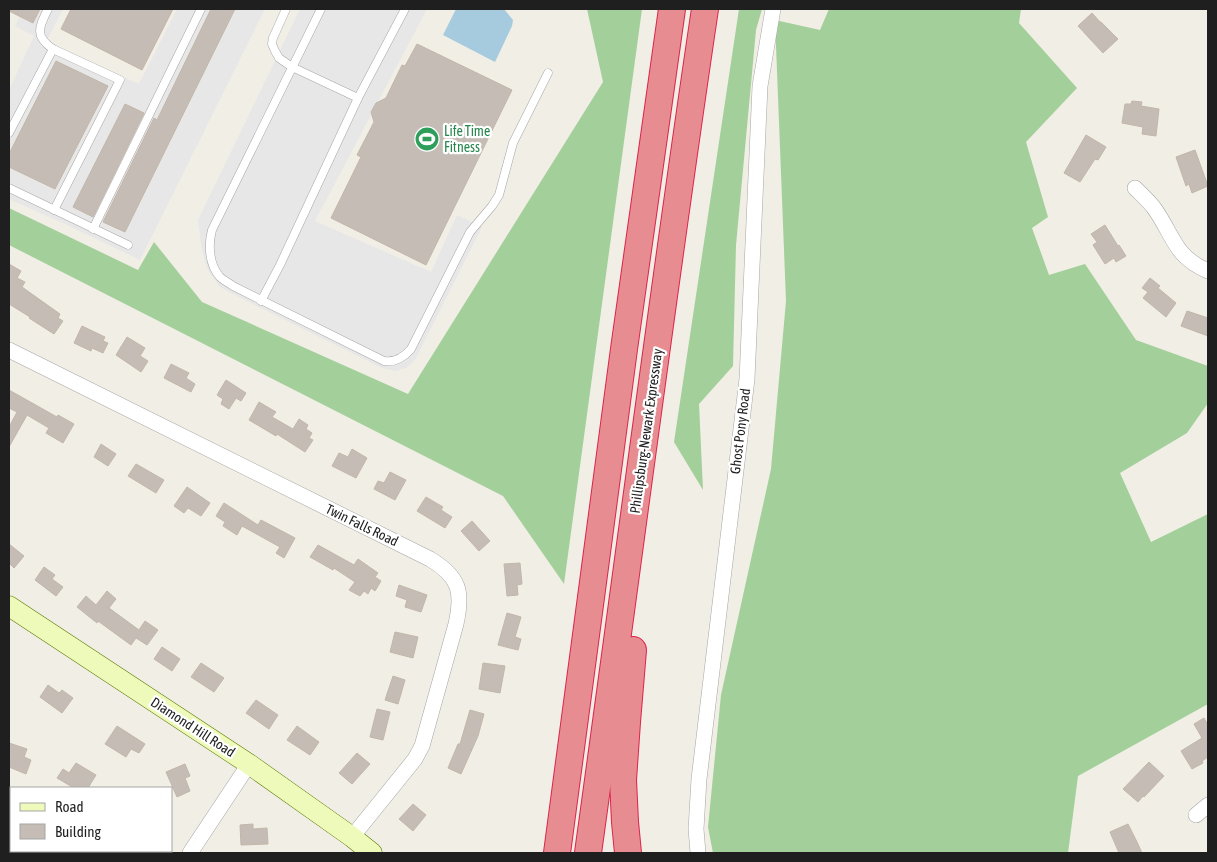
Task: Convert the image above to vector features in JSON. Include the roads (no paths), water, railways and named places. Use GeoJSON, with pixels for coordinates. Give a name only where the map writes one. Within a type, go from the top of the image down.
{"type":"FeatureCollection","features":[{"type":"Feature","properties":{"kind":"highway"},"geometry":{"type":"LineString","coordinates":[[557,853],[624,349],[672,9]]}},
{"type":"Feature","properties":{"kind":"highway","name":"Phillipsburg-Newark Expressway"},"geometry":{"type":"LineString","coordinates":[[588,853],[671,241],[705,9]]}},
{"type":"Feature","properties":{"kind":"highway"},"geometry":{"type":"LineString","coordinates":[[628,853],[623,780],[644,547],[640,477]]}},
{"type":"Feature","properties":{"kind":"main road","name":"Diamond Hill Road"},"geometry":{"type":"LineString","coordinates":[[9,606],[249,764],[372,853]]}},
{"type":"Feature","properties":{"kind":"street","name":"Ghost Pony Road"},"geometry":{"type":"LineString","coordinates":[[698,853],[696,829],[699,779],[747,379],[760,86],[773,9]]}},
{"type":"Feature","properties":{"kind":"street"},"geometry":{"type":"LineString","coordinates":[[1135,188],[1154,207],[1176,247],[1188,259],[1208,272]]}},
{"type":"Feature","properties":{"kind":"street","name":"Twin Falls Road"},"geometry":{"type":"LineString","coordinates":[[9,350],[430,559],[441,565],[450,574],[460,594],[460,606],[422,746],[415,759],[352,837]]}},
{"type":"Feature","properties":{"kind":"street"},"geometry":{"type":"LineString","coordinates":[[190,853],[249,764]]}},
{"type":"Feature","properties":{"kind":"street"},"geometry":{"type":"LineString","coordinates":[[1196,814],[1208,805]]}},
{"type":"Feature","properties":{"kind":"lane"},"geometry":{"type":"LineString","coordinates":[[48,9],[39,29],[45,44],[120,80],[54,210]]}},
{"type":"Feature","properties":{"kind":"lane"},"geometry":{"type":"LineString","coordinates":[[93,229],[201,9]]}},
{"type":"Feature","properties":{"kind":"lane"},"geometry":{"type":"LineString","coordinates":[[286,9],[275,31],[272,44],[279,58],[292,67],[358,98]]}},
{"type":"Feature","properties":{"kind":"lane"},"geometry":{"type":"LineString","coordinates":[[321,9],[212,230],[210,255],[219,276],[233,286],[384,361],[395,361],[410,349],[470,232],[492,206],[498,195],[513,143],[548,73]]}},
{"type":"Feature","properties":{"kind":"lane"},"geometry":{"type":"LineString","coordinates":[[261,301],[280,265],[358,98],[404,9]]}},
{"type":"Feature","properties":{"kind":"lane"},"geometry":{"type":"LineString","coordinates":[[9,133],[53,49]]}},
{"type":"Feature","properties":{"kind":"lane"},"geometry":{"type":"LineString","coordinates":[[9,188],[128,244]]}},
{"type":"Feature","properties":{"kind":"water"},"geometry":{"type":"Polygon","coordinates":[[[456,9],[504,9],[513,20],[495,62],[443,35],[456,9]]]}},
{"type":"Feature","properties":{"kind":"place","name":"Life Time Fitness"},"geometry":{"type":"Point","coordinates":[427,139]}}]}
